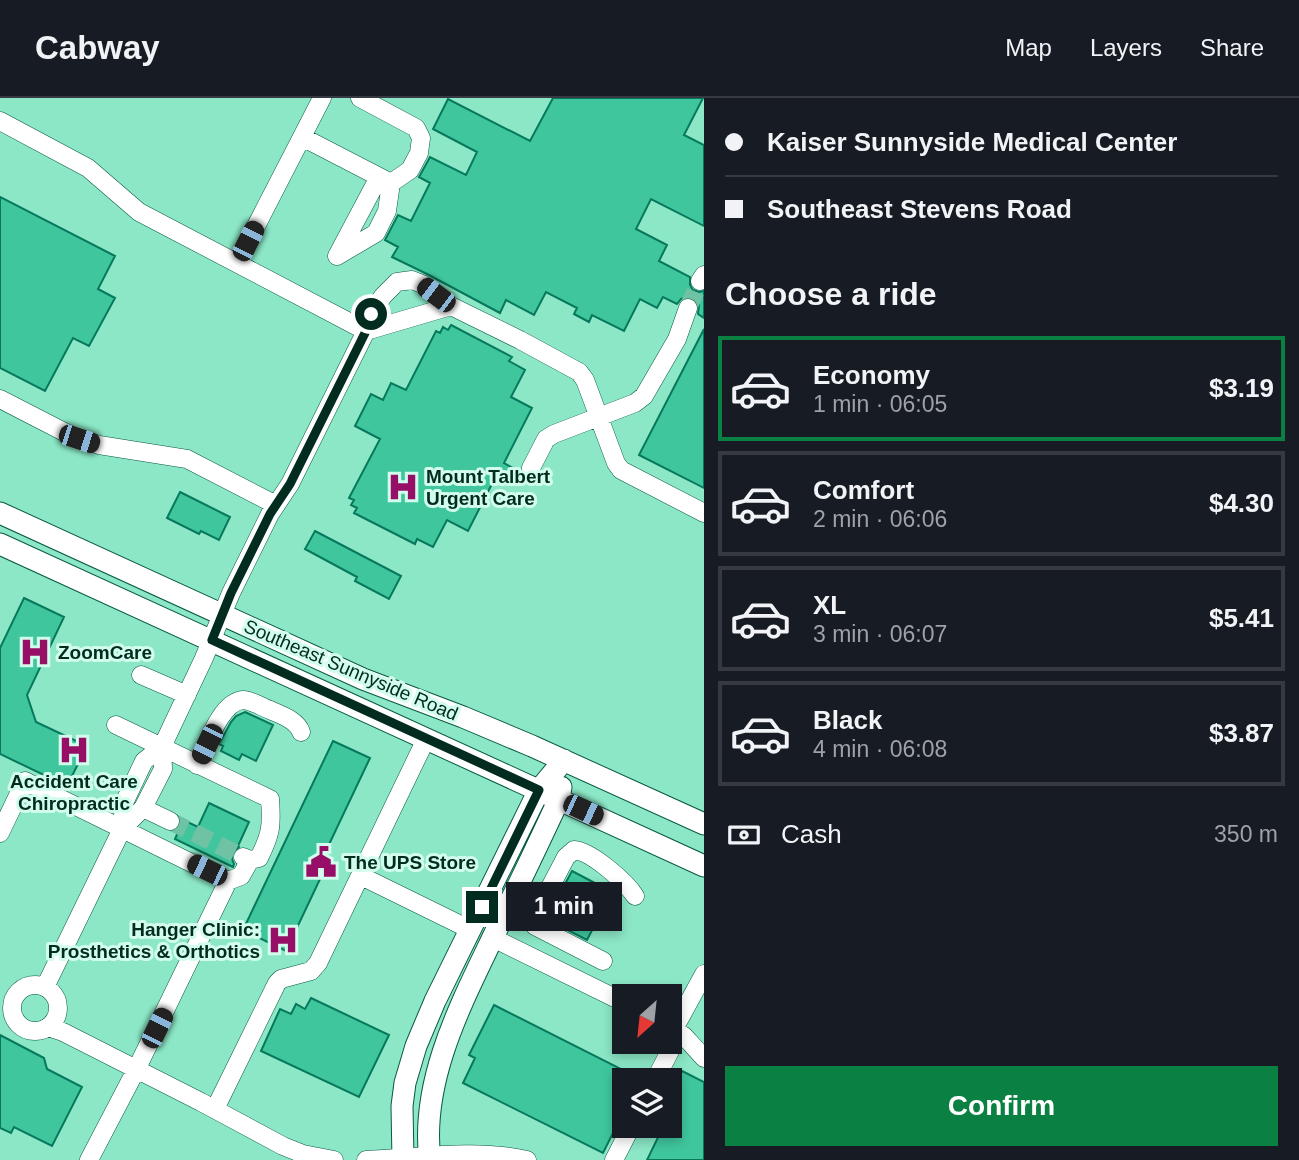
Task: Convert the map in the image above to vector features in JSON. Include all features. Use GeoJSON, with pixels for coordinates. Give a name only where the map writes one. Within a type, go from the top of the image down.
{"type":"FeatureCollection","features":[{"type":"Feature","properties":{"kind":"main road","name":"Southeast Sunnyside Road"},"geometry":{"type":"LineString","coordinates":[[3,517],[363,679],[463,717],[704,824]]}},
{"type":"Feature","properties":{"kind":"main road","name":"Southeast Sunnyside Road"},"geometry":{"type":"LineString","coordinates":[[0,544],[704,866]]}},
{"type":"Feature","properties":{"kind":"main road"},"geometry":{"type":"LineString","coordinates":[[403,1159],[402,1106],[405,1083],[416,1046],[435,1001],[539,790],[564,760]]}},
{"type":"Feature","properties":{"kind":"main road"},"geometry":{"type":"LineString","coordinates":[[430,1158],[429,1114],[446,1044],[472,981],[559,799],[564,760]]}},
{"type":"Feature","properties":{"kind":"street"},"geometry":{"type":"LineString","coordinates":[[237,263],[322,98]]}},
{"type":"Feature","properties":{"kind":"street"},"geometry":{"type":"LineString","coordinates":[[359,98],[416,128],[421,138],[419,153],[410,170],[385,180]]}},
{"type":"Feature","properties":{"kind":"street"},"geometry":{"type":"LineString","coordinates":[[0,121],[88,168],[139,212],[366,331],[451,306]]}},
{"type":"Feature","properties":{"kind":"street"},"geometry":{"type":"LineString","coordinates":[[302,137],[385,180]]}},
{"type":"Feature","properties":{"kind":"street"},"geometry":{"type":"LineString","coordinates":[[337,256],[376,233],[387,211],[385,180]]}},
{"type":"Feature","properties":{"kind":"street"},"geometry":{"type":"LineString","coordinates":[[122,829],[124,803],[144,761],[162,747],[270,514],[290,484],[366,331],[371,314],[397,282],[412,280],[422,284],[451,306],[579,372],[585,380],[621,470],[704,513]]}},
{"type":"Feature","properties":{"kind":"street"},"geometry":{"type":"LineString","coordinates":[[531,468],[546,439],[645,396],[677,339],[688,308]]}},
{"type":"Feature","properties":{"kind":"street"},"geometry":{"type":"LineString","coordinates":[[0,399],[89,442],[187,459],[276,505]]}},
{"type":"Feature","properties":{"kind":"street"},"geometry":{"type":"LineString","coordinates":[[141,675],[187,695]]}},
{"type":"Feature","properties":{"kind":"street"},"geometry":{"type":"LineString","coordinates":[[197,765],[227,708],[241,700],[284,716],[299,727],[301,732]]}},
{"type":"Feature","properties":{"kind":"street"},"geometry":{"type":"LineString","coordinates":[[89,1160],[228,881],[241,876],[246,858],[259,858],[269,839],[272,824],[270,799],[116,725]]}},
{"type":"Feature","properties":{"kind":"street"},"geometry":{"type":"LineString","coordinates":[[215,1109],[277,984],[281,979],[311,971],[318,962],[426,738]]}},
{"type":"Feature","properties":{"kind":"street"},"geometry":{"type":"LineString","coordinates":[[45,988],[122,829],[143,808],[163,769],[162,747]]}},
{"type":"Feature","properties":{"kind":"street"},"geometry":{"type":"LineString","coordinates":[[0,833],[25,781],[228,881]]}},
{"type":"Feature","properties":{"kind":"street"},"geometry":{"type":"LineString","coordinates":[[143,808],[170,821]]}},
{"type":"Feature","properties":{"kind":"street"},"geometry":{"type":"LineString","coordinates":[[603,961],[536,926],[534,918],[566,857],[574,850],[581,850],[628,884],[635,896]]}},
{"type":"Feature","properties":{"kind":"street"},"geometry":{"type":"LineString","coordinates":[[360,876],[471,930]]}},
{"type":"Feature","properties":{"kind":"street"},"geometry":{"type":"LineString","coordinates":[[493,938],[612,997]]}},
{"type":"Feature","properties":{"kind":"street"},"geometry":{"type":"LineString","coordinates":[[682,1011],[704,974]]}},
{"type":"Feature","properties":{"kind":"street"},"geometry":{"type":"LineString","coordinates":[[26,986],[45,988],[57,1002],[54,1020],[40,1031],[24,1028],[17,1023],[6,1004],[26,986]]}},
{"type":"Feature","properties":{"kind":"street"},"geometry":{"type":"LineString","coordinates":[[48,1027],[63,1032],[215,1109],[301,1157],[334,1160]]}},
{"type":"Feature","properties":{"kind":"street"},"geometry":{"type":"LineString","coordinates":[[682,1035],[704,1058]]}},
{"type":"Feature","properties":{"kind":"street"},"geometry":{"type":"LineString","coordinates":[[614,1160],[625,1138]]}},
{"type":"Feature","properties":{"kind":"street"},"geometry":{"type":"LineString","coordinates":[[366,1160],[430,1158],[467,1153],[527,1160]]}},
{"type":"Feature","properties":{"kind":"building"},"geometry":{"type":"Polygon","coordinates":[[[553,98],[703,98],[684,135],[704,145],[704,226],[651,199],[636,229],[667,245],[659,261],[690,277],[693,290],[704,291],[704,318],[698,314],[699,305],[691,297],[681,299],[677,304],[663,297],[657,308],[640,299],[624,331],[592,315],[589,322],[574,314],[577,308],[546,292],[534,315],[506,300],[500,313],[392,257],[398,247],[385,240],[398,215],[411,221],[430,183],[419,177],[430,157],[466,175],[477,152],[433,129],[448,99],[530,141],[553,98]]]}},
{"type":"Feature","properties":{"kind":"building"},"geometry":{"type":"Polygon","coordinates":[[[0,197],[115,256],[98,289],[115,298],[89,346],[73,338],[45,391],[0,368],[0,197]]]}},
{"type":"Feature","properties":{"kind":"building"},"geometry":{"type":"Polygon","coordinates":[[[451,325],[512,357],[509,361],[525,370],[511,397],[532,408],[504,463],[518,471],[511,484],[496,476],[468,531],[447,520],[433,547],[417,539],[415,544],[354,513],[357,508],[351,505],[354,500],[349,498],[380,439],[355,426],[371,394],[383,400],[391,383],[406,390],[436,331],[440,333],[443,327],[448,330],[451,325]]]}},
{"type":"Feature","properties":{"kind":"building"},"geometry":{"type":"Polygon","coordinates":[[[704,329],[704,488],[639,455],[704,329]]]}},
{"type":"Feature","properties":{"kind":"building"},"geometry":{"type":"Polygon","coordinates":[[[180,492],[230,517],[219,540],[201,531],[199,534],[167,518],[180,492]]]}},
{"type":"Feature","properties":{"kind":"building"},"geometry":{"type":"Polygon","coordinates":[[[315,531],[401,576],[389,599],[355,581],[357,577],[305,549],[315,531]]]}},
{"type":"Feature","properties":{"kind":"building"},"geometry":{"type":"Polygon","coordinates":[[[24,598],[64,617],[27,695],[36,722],[87,746],[67,786],[0,754],[0,648],[24,598]]]}},
{"type":"Feature","properties":{"kind":"building"},"geometry":{"type":"Polygon","coordinates":[[[245,712],[273,725],[256,761],[242,754],[239,760],[221,751],[223,746],[219,744],[231,722],[245,712]]]}},
{"type":"Feature","properties":{"kind":"building"},"geometry":{"type":"Polygon","coordinates":[[[333,741],[370,758],[324,855],[330,858],[286,951],[243,930],[333,741]]]}},
{"type":"Feature","properties":{"kind":"building"},"geometry":{"type":"Polygon","coordinates":[[[209,803],[249,822],[239,847],[232,853],[233,867],[175,839],[178,832],[175,831],[181,819],[198,827],[209,803]]]}},
{"type":"Feature","properties":{"kind":"building"},"geometry":{"type":"Polygon","coordinates":[[[572,871],[612,892],[587,940],[546,919],[572,871]]]}},
{"type":"Feature","properties":{"kind":"building"},"geometry":{"type":"Polygon","coordinates":[[[311,998],[389,1035],[359,1097],[261,1051],[280,1009],[291,1014],[296,1004],[305,1009],[311,998]]]}},
{"type":"Feature","properties":{"kind":"building"},"geometry":{"type":"Polygon","coordinates":[[[494,1005],[619,1068],[612,1068],[612,1135],[603,1153],[463,1083],[475,1058],[469,1055],[494,1005]]]}},
{"type":"Feature","properties":{"kind":"building"},"geometry":{"type":"Polygon","coordinates":[[[0,1035],[44,1058],[47,1069],[82,1087],[52,1146],[14,1127],[11,1133],[0,1128],[0,1035]]]}},
{"type":"Feature","properties":{"kind":"building"},"geometry":{"type":"Polygon","coordinates":[[[682,1071],[704,1082],[704,1160],[647,1160],[658,1138],[682,1138],[682,1071]]]}},
{"type":"Feature","properties":{"kind":"tunnel"},"geometry":{"type":"LineString","coordinates":[[688,308],[700,281]]}},
{"type":"Feature","properties":{"kind":"tunnel"},"geometry":{"type":"LineString","coordinates":[[170,821],[243,857]]}},
{"type":"Feature","properties":{"kind":"place","name":"Mount Talbert Urgent Care"},"geometry":{"type":"Point","coordinates":[403,487]}},
{"type":"Feature","properties":{"kind":"place","name":"ZoomCare"},"geometry":{"type":"Point","coordinates":[35,652]}},
{"type":"Feature","properties":{"kind":"place","name":"Accident Care Chiropractic"},"geometry":{"type":"Point","coordinates":[74,750]}},
{"type":"Feature","properties":{"kind":"place","name":"The UPS Store"},"geometry":{"type":"Point","coordinates":[321,862]}},
{"type":"Feature","properties":{"kind":"place","name":"Hanger Clinic: Prosthetics & Orthotics"},"geometry":{"type":"Point","coordinates":[283,940]}},
{"type":"Feature","properties":{"kind":"route"},"geometry":{"type":"LineString","coordinates":[[371,314],[366,331],[290,484],[270,514],[231,593],[212,640],[539,790],[482,907]]}}]}
